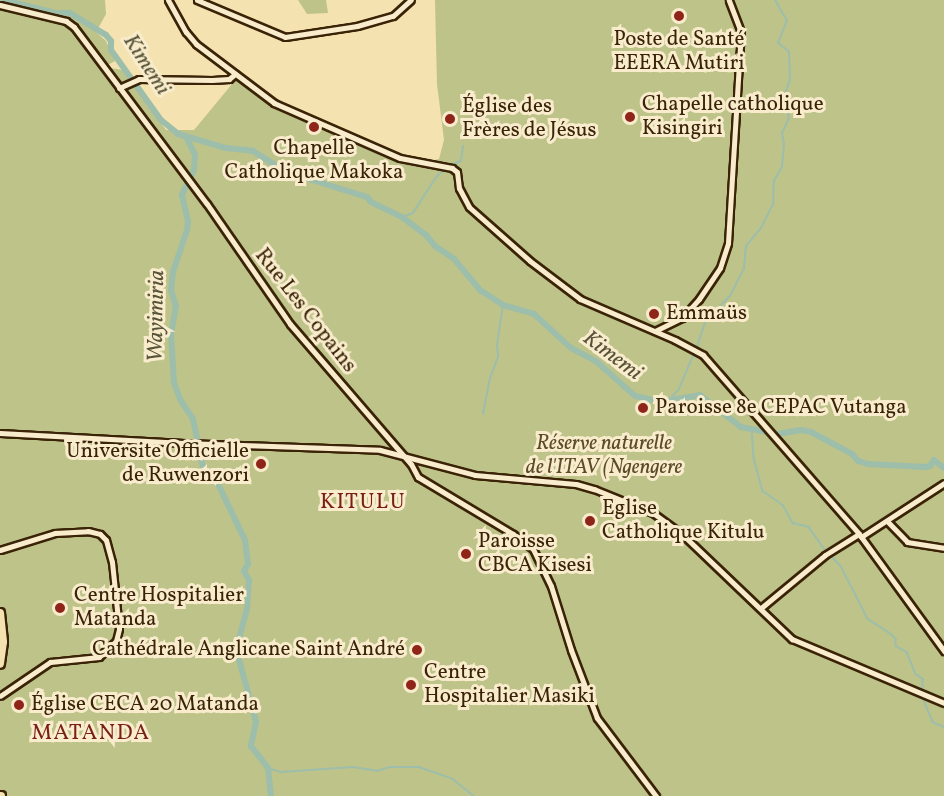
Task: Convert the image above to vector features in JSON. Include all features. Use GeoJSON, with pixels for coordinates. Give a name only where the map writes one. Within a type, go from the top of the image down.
{"type":"FeatureCollection","features":[{"type":"Feature","properties":{"kind":"highway"},"geometry":{"type":"LineString","coordinates":[[0,613],[3,642],[0,664]]}},
{"type":"Feature","properties":{"kind":"street"},"geometry":{"type":"LineString","coordinates":[[168,0],[186,32],[196,44],[273,103],[400,158],[452,168],[457,172],[459,188],[469,207],[530,261],[580,299],[655,331],[703,355],[738,392],[771,435],[860,536],[944,651]]}},
{"type":"Feature","properties":{"kind":"street"},"geometry":{"type":"LineString","coordinates":[[197,0],[285,36],[357,26],[393,16],[411,0]]}},
{"type":"Feature","properties":{"kind":"street"},"geometry":{"type":"LineString","coordinates":[[655,331],[682,318],[699,299],[720,268],[728,243],[741,32],[729,0]]}},
{"type":"Feature","properties":{"kind":"street"},"geometry":{"type":"LineString","coordinates":[[0,5],[66,21],[74,27],[119,88],[139,79],[212,80],[229,79],[235,74]]}},
{"type":"Feature","properties":{"kind":"street","name":"Rue Les Copains"},"geometry":{"type":"LineString","coordinates":[[119,88],[192,184],[290,324],[416,470],[418,477],[504,528],[533,549],[550,586],[597,718],[656,796]]}},
{"type":"Feature","properties":{"kind":"street"},"geometry":{"type":"LineString","coordinates":[[0,433],[380,450],[400,453],[463,473],[576,484],[612,494],[653,513],[683,535],[792,639],[944,703]]}},
{"type":"Feature","properties":{"kind":"street"},"geometry":{"type":"LineString","coordinates":[[760,608],[828,553],[887,521],[944,483]]}},
{"type":"Feature","properties":{"kind":"street"},"geometry":{"type":"LineString","coordinates":[[887,521],[907,542],[943,547]]}},
{"type":"Feature","properties":{"kind":"street"},"geometry":{"type":"LineString","coordinates":[[0,549],[55,533],[88,531],[100,534],[106,540],[112,562],[119,629],[116,641],[99,657],[50,662],[0,696]]}},
{"type":"Feature","properties":{"kind":"green space","name":"Réserve naturelle de l'ITAV (Ngengere"},"geometry":{"type":"Polygon","coordinates":[[[0,0],[105,0],[106,14],[96,32],[106,41],[115,61],[104,67],[123,70],[166,130],[194,130],[237,78],[245,77],[291,108],[396,154],[431,161],[439,159],[444,140],[437,84],[435,0],[944,0],[944,796],[0,796],[0,0]]]}},
{"type":"Feature","properties":{"kind":"green space"},"geometry":{"type":"Polygon","coordinates":[[[298,0],[326,0],[328,13],[307,14],[298,0]]]}},
{"type":"Feature","properties":{"kind":"waterway","name":"Kimemi"},"geometry":{"type":"LineString","coordinates":[[4,0],[56,13],[70,13],[106,35],[111,41],[111,50],[161,120],[178,134],[226,148],[253,151],[277,166],[294,169],[306,178],[367,197],[371,202],[402,217],[426,235],[435,246],[454,259],[480,290],[503,305],[534,314],[571,348],[597,362],[635,396],[660,402],[700,395],[741,427],[778,434],[801,430],[811,432],[852,454],[858,461],[868,464],[925,467],[930,466],[934,460],[944,468]]}},
{"type":"Feature","properties":{"kind":"waterway"},"geometry":{"type":"LineString","coordinates":[[697,347],[706,320],[730,296],[744,268],[746,246],[761,228],[773,204],[774,181],[782,167],[784,145],[782,133],[789,118],[784,97],[790,80],[789,52],[778,43],[787,21],[775,0]]}},
{"type":"Feature","properties":{"kind":"waterway","name":"Wayimiria"},"geometry":{"type":"LineString","coordinates":[[186,137],[195,155],[194,170],[182,195],[188,221],[187,230],[173,272],[171,290],[176,306],[171,334],[174,383],[181,401],[193,419],[204,472],[218,484],[245,540],[248,564],[244,571],[249,580],[247,609],[238,642],[238,656],[256,722],[251,746],[268,768],[271,796]]}},
{"type":"Feature","properties":{"kind":"waterway"},"geometry":{"type":"LineString","coordinates":[[449,166],[461,161],[463,146]]}},
{"type":"Feature","properties":{"kind":"waterway"},"geometry":{"type":"LineString","coordinates":[[402,217],[413,213],[437,176],[445,169]]}},
{"type":"Feature","properties":{"kind":"waterway"},"geometry":{"type":"LineString","coordinates":[[483,414],[490,378],[498,357],[497,345],[503,305]]}},
{"type":"Feature","properties":{"kind":"waterway"},"geometry":{"type":"LineString","coordinates":[[668,401],[679,389],[694,354]]}},
{"type":"Feature","properties":{"kind":"waterway","name":"Kimemi"},"geometry":{"type":"LineString","coordinates":[[752,429],[754,458],[763,491],[783,505],[793,523],[809,527],[826,551]]}},
{"type":"Feature","properties":{"kind":"waterway","name":"Kimemi"},"geometry":{"type":"LineString","coordinates":[[829,554],[841,566],[868,619],[891,634],[896,639],[896,646],[907,652],[916,674],[923,679],[923,691]]}},
{"type":"Feature","properties":{"kind":"waterway","name":"Kimemi"},"geometry":{"type":"LineString","coordinates":[[922,695],[933,722],[944,727]]}},
{"type":"Feature","properties":{"kind":"waterway"},"geometry":{"type":"LineString","coordinates":[[268,768],[281,772],[353,767],[377,771],[390,767],[419,767],[453,779],[474,796]]}},
{"type":"Feature","properties":{"kind":"place","name":"Poste de Santé EEERA Mutiri"},"geometry":{"type":"Point","coordinates":[679,16]}},
{"type":"Feature","properties":{"kind":"place","name":"Chapelle catholique Kisingiri"},"geometry":{"type":"Point","coordinates":[630,117]}},
{"type":"Feature","properties":{"kind":"place","name":"Église des Frères de Jésus"},"geometry":{"type":"Point","coordinates":[450,119]}},
{"type":"Feature","properties":{"kind":"place","name":"Chapelle Catholique Makoka"},"geometry":{"type":"Point","coordinates":[314,127]}},
{"type":"Feature","properties":{"kind":"place","name":"Emmaüs"},"geometry":{"type":"Point","coordinates":[654,314]}},
{"type":"Feature","properties":{"kind":"place","name":"Paroisse 8e CEPAC Vutanga"},"geometry":{"type":"Point","coordinates":[643,408]}},
{"type":"Feature","properties":{"kind":"place","name":"Universite Officielle de Ruwenzori"},"geometry":{"type":"Point","coordinates":[261,464]}},
{"type":"Feature","properties":{"kind":"place","name":"Eglise Catholique Kitulu"},"geometry":{"type":"Point","coordinates":[590,521]}},
{"type":"Feature","properties":{"kind":"place","name":"Paroisse CBCA Kisesi"},"geometry":{"type":"Point","coordinates":[466,554]}},
{"type":"Feature","properties":{"kind":"place","name":"Centre Hospitalier Matanda"},"geometry":{"type":"Point","coordinates":[60,608]}},
{"type":"Feature","properties":{"kind":"place","name":"Cathédrale Anglicane Saint André"},"geometry":{"type":"Point","coordinates":[417,650]}},
{"type":"Feature","properties":{"kind":"place","name":"Centre Hospitalier Masiki"},"geometry":{"type":"Point","coordinates":[411,685]}},
{"type":"Feature","properties":{"kind":"place","name":"Église CECA 20 Matanda"},"geometry":{"type":"Point","coordinates":[19,705]}},
{"type":"Feature","properties":{"kind":"district","name":"KITULU"},"geometry":{"type":"Point","coordinates":[363,503]}},
{"type":"Feature","properties":{"kind":"district","name":"MATANDA"},"geometry":{"type":"Point","coordinates":[91,734]}}]}
